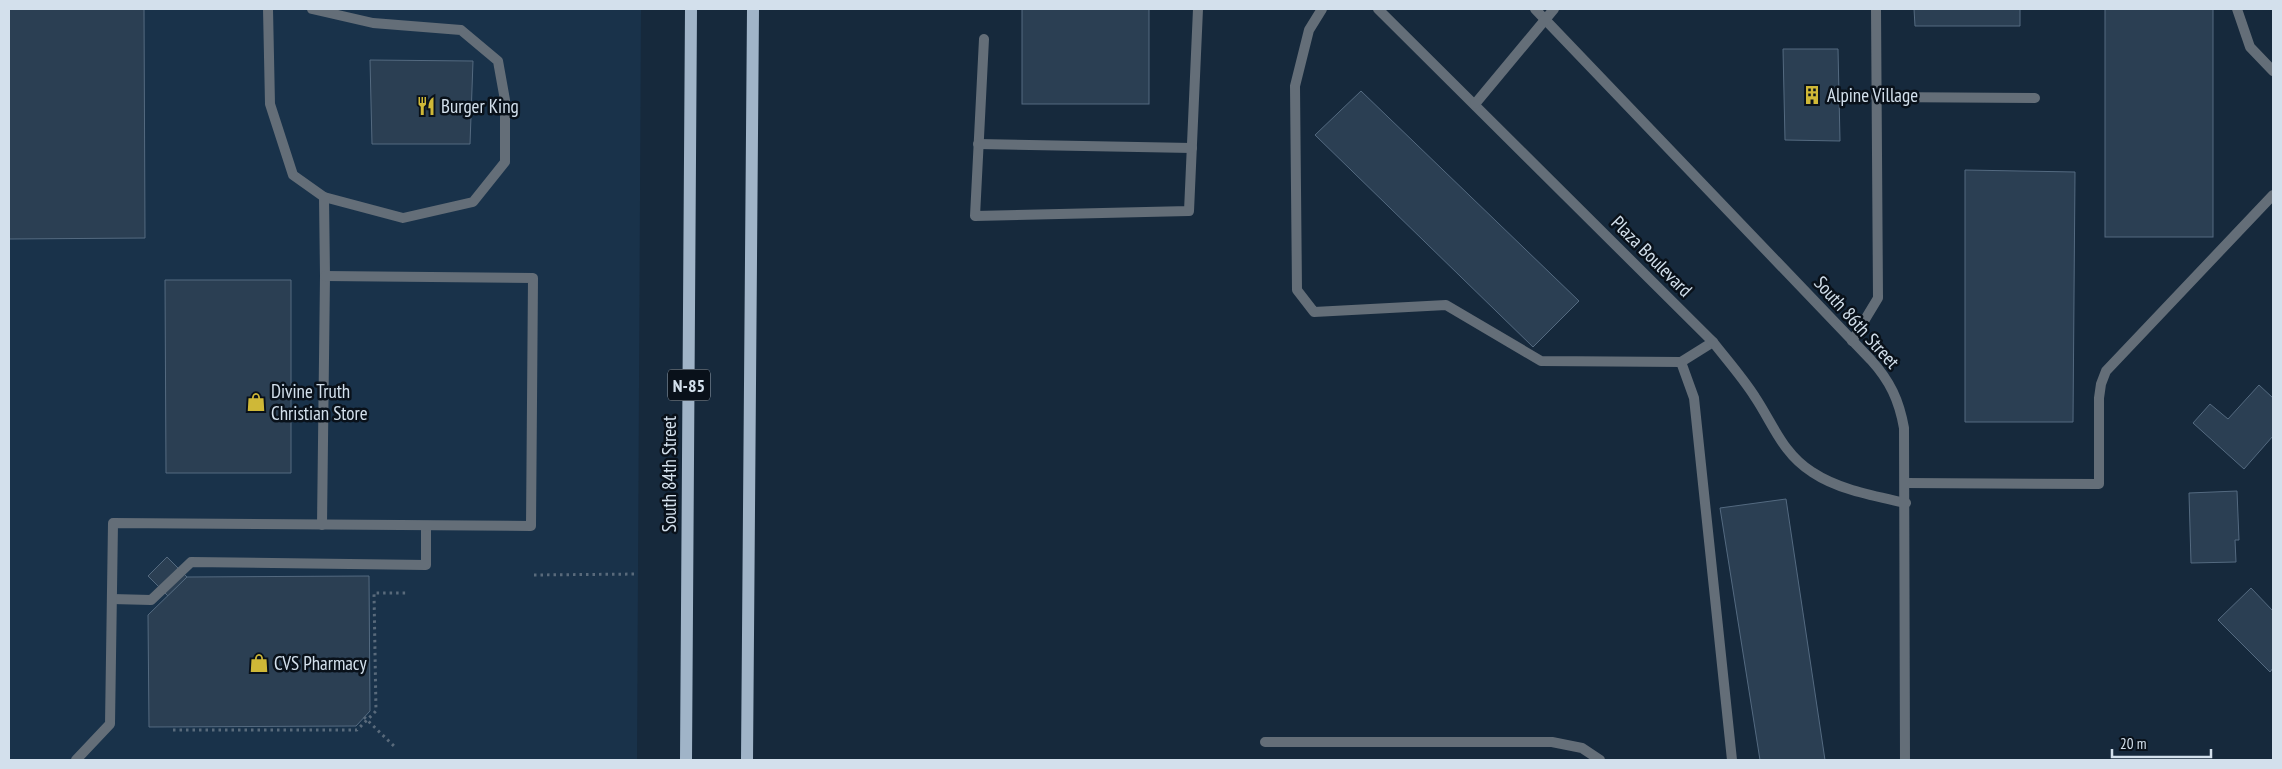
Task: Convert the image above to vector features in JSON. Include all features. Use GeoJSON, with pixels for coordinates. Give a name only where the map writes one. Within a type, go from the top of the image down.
{"type":"FeatureCollection","features":[{"type":"Feature","properties":{"kind":"main road","name":"South 84th Street"},"geometry":{"type":"LineString","coordinates":[[686,760],[691,9]]}},
{"type":"Feature","properties":{"kind":"main road"},"geometry":{"type":"LineString","coordinates":[[748,760],[752,9]]}},
{"type":"Feature","properties":{"kind":"street"},"geometry":{"type":"LineString","coordinates":[[268,9],[270,104],[293,175],[324,197],[403,218],[473,202],[505,162],[505,100],[498,61],[461,30],[373,22],[312,9]]}},
{"type":"Feature","properties":{"kind":"street"},"geometry":{"type":"LineString","coordinates":[[984,39],[975,216],[1189,211],[1198,9]]}},
{"type":"Feature","properties":{"kind":"street"},"geometry":{"type":"LineString","coordinates":[[1322,9],[1309,30],[1294,86],[1297,290],[1314,312],[1446,305],[1541,361],[1681,362],[1714,342]]}},
{"type":"Feature","properties":{"kind":"street","name":"Plaza Boulevard"},"geometry":{"type":"LineString","coordinates":[[1378,9],[1714,342],[1754,395],[1786,450],[1811,472],[1852,490],[1906,503]]}},
{"type":"Feature","properties":{"kind":"street","name":"South 86th Street"},"geometry":{"type":"LineString","coordinates":[[1535,9],[1885,376],[1901,408],[1904,428],[1906,483],[1905,760]]}},
{"type":"Feature","properties":{"kind":"street"},"geometry":{"type":"LineString","coordinates":[[1475,104],[1554,9]]}},
{"type":"Feature","properties":{"kind":"street"},"geometry":{"type":"LineString","coordinates":[[1852,341],[1878,298],[1876,9]]}},
{"type":"Feature","properties":{"kind":"street"},"geometry":{"type":"LineString","coordinates":[[2237,9],[2250,47],[2273,71]]}},
{"type":"Feature","properties":{"kind":"street"},"geometry":{"type":"LineString","coordinates":[[1876,97],[2036,98]]}},
{"type":"Feature","properties":{"kind":"street"},"geometry":{"type":"LineString","coordinates":[[978,144],[1192,148]]}},
{"type":"Feature","properties":{"kind":"street"},"geometry":{"type":"LineString","coordinates":[[1906,483],[2099,484],[2099,398],[2101,384],[2106,371],[2273,195]]}},
{"type":"Feature","properties":{"kind":"street"},"geometry":{"type":"LineString","coordinates":[[322,525],[324,197]]}},
{"type":"Feature","properties":{"kind":"street"},"geometry":{"type":"LineString","coordinates":[[76,760],[110,724],[112,522],[531,526],[533,278],[325,276]]}},
{"type":"Feature","properties":{"kind":"street"},"geometry":{"type":"LineString","coordinates":[[1681,362],[1694,398],[1732,760]]}},
{"type":"Feature","properties":{"kind":"street"},"geometry":{"type":"LineString","coordinates":[[112,599],[151,600],[191,562],[426,564],[426,526]]}},
{"type":"Feature","properties":{"kind":"street"},"geometry":{"type":"LineString","coordinates":[[1265,742],[1552,742],[1582,748],[1600,760]]}},
{"type":"Feature","properties":{"kind":"path"},"geometry":{"type":"LineString","coordinates":[[534,576],[638,574]]}},
{"type":"Feature","properties":{"kind":"path"},"geometry":{"type":"LineString","coordinates":[[173,730],[357,730],[366,718],[376,711],[374,593],[407,593]]}},
{"type":"Feature","properties":{"kind":"path"},"geometry":{"type":"LineString","coordinates":[[366,718],[394,747]]}},
{"type":"Feature","properties":{"kind":"shaded area"},"geometry":{"type":"Polygon","coordinates":[[[9,9],[641,9],[637,760],[9,760],[9,9]]]}},
{"type":"Feature","properties":{"kind":"building"},"geometry":{"type":"Polygon","coordinates":[[[9,9],[144,9],[145,238],[9,239],[9,9]]]}},
{"type":"Feature","properties":{"kind":"building"},"geometry":{"type":"Polygon","coordinates":[[[1022,9],[1149,9],[1149,104],[1022,104],[1022,9]]]}},
{"type":"Feature","properties":{"kind":"building"},"geometry":{"type":"Polygon","coordinates":[[[1914,9],[2020,9],[2020,26],[1915,26],[1914,9]]]}},
{"type":"Feature","properties":{"kind":"building"},"geometry":{"type":"Polygon","coordinates":[[[2105,9],[2213,9],[2213,237],[2105,237],[2105,9]]]}},
{"type":"Feature","properties":{"kind":"building","name":"Alpine Village"},"geometry":{"type":"Polygon","coordinates":[[[1783,49],[1838,49],[1840,141],[1785,140],[1783,49]]]}},
{"type":"Feature","properties":{"kind":"building"},"geometry":{"type":"Polygon","coordinates":[[[370,60],[473,61],[470,144],[372,144],[370,60]]]}},
{"type":"Feature","properties":{"kind":"building"},"geometry":{"type":"Polygon","coordinates":[[[1361,91],[1579,301],[1533,347],[1315,135],[1361,91]]]}},
{"type":"Feature","properties":{"kind":"building"},"geometry":{"type":"Polygon","coordinates":[[[1965,170],[2075,172],[2073,422],[1965,422],[1965,170]]]}},
{"type":"Feature","properties":{"kind":"building"},"geometry":{"type":"Polygon","coordinates":[[[165,280],[291,280],[291,473],[166,473],[165,280]]]}},
{"type":"Feature","properties":{"kind":"building"},"geometry":{"type":"Polygon","coordinates":[[[2259,385],[2273,398],[2273,436],[2244,469],[2193,423],[2210,404],[2228,419],[2259,385]]]}},
{"type":"Feature","properties":{"kind":"building"},"geometry":{"type":"Polygon","coordinates":[[[2237,491],[2239,540],[2235,540],[2236,562],[2191,563],[2189,493],[2237,491]]]}},
{"type":"Feature","properties":{"kind":"building"},"geometry":{"type":"Polygon","coordinates":[[[1786,499],[1825,760],[1760,760],[1720,508],[1786,499]]]}},
{"type":"Feature","properties":{"kind":"building"},"geometry":{"type":"Polygon","coordinates":[[[167,557],[187,577],[168,596],[148,576],[167,557]]]}},
{"type":"Feature","properties":{"kind":"building","name":"CVS Pharmacy"},"geometry":{"type":"Polygon","coordinates":[[[369,576],[370,711],[356,726],[149,727],[148,615],[187,577],[369,576]]]}},
{"type":"Feature","properties":{"kind":"building"},"geometry":{"type":"Polygon","coordinates":[[[2251,588],[2273,611],[2273,668],[2270,672],[2218,620],[2251,588]]]}},
{"type":"Feature","properties":{"kind":"place","name":"Alpine Village"},"geometry":{"type":"Point","coordinates":[1812,95]}},
{"type":"Feature","properties":{"kind":"place","name":"Burger King"},"geometry":{"type":"Point","coordinates":[426,106]}},
{"type":"Feature","properties":{"kind":"place","name":"Divine Truth Christian Store"},"geometry":{"type":"Point","coordinates":[256,402]}},
{"type":"Feature","properties":{"kind":"place","name":"CVS Pharmacy"},"geometry":{"type":"Point","coordinates":[259,663]}}]}
